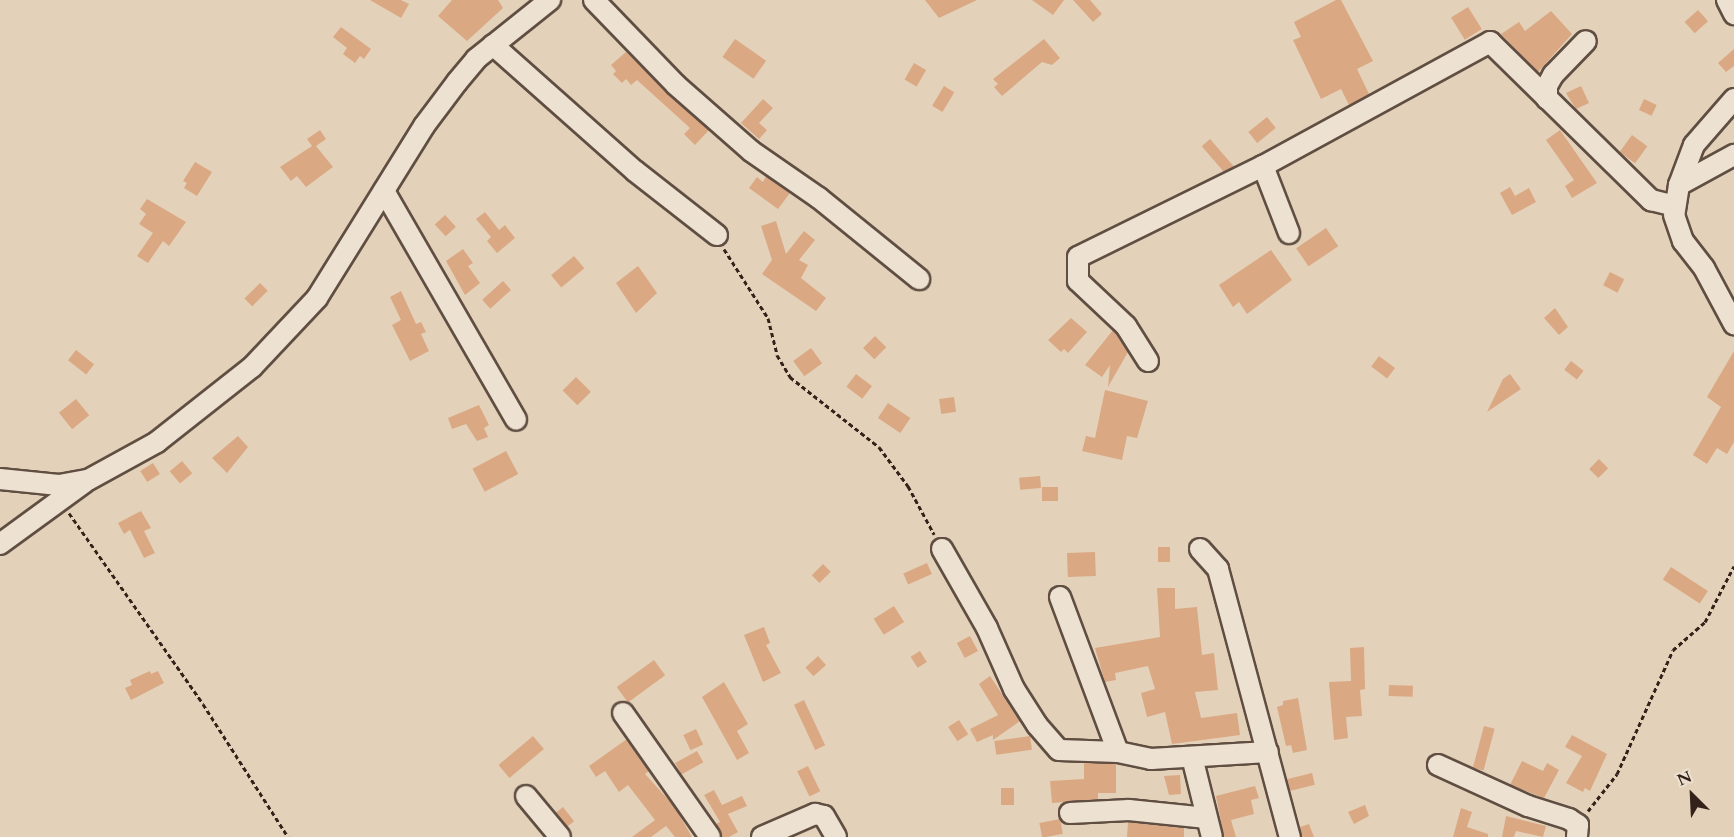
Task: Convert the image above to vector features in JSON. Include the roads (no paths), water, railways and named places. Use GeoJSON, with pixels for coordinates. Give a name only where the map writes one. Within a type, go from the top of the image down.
{"type":"FeatureCollection","features":[{"type":"Feature","properties":{"kind":"street"},"geometry":{"type":"LineString","coordinates":[[0,544],[61,502],[88,480],[157,442],[252,366],[317,298],[443,100],[476,59],[550,0]]}},
{"type":"Feature","properties":{"kind":"street"},"geometry":{"type":"LineString","coordinates":[[594,0],[676,85],[750,151],[819,198],[919,279]]}},
{"type":"Feature","properties":{"kind":"street"},"geometry":{"type":"LineString","coordinates":[[1727,0],[1734,14]]}},
{"type":"Feature","properties":{"kind":"street"},"geometry":{"type":"LineString","coordinates":[[1547,99],[1547,86],[1553,75],[1586,41]]}},
{"type":"Feature","properties":{"kind":"street"},"geometry":{"type":"LineString","coordinates":[[1148,362],[1126,326],[1078,281],[1078,257],[1263,166],[1490,42],[1651,200],[1675,206]]}},
{"type":"Feature","properties":{"kind":"street"},"geometry":{"type":"LineString","coordinates":[[493,45],[626,163],[717,235]]}},
{"type":"Feature","properties":{"kind":"street"},"geometry":{"type":"LineString","coordinates":[[1734,99],[1694,145],[1679,185],[1675,223],[1683,242],[1704,268],[1734,324]]}},
{"type":"Feature","properties":{"kind":"street"},"geometry":{"type":"LineString","coordinates":[[1679,185],[1734,155]]}},
{"type":"Feature","properties":{"kind":"street"},"geometry":{"type":"LineString","coordinates":[[1263,166],[1289,233]]}},
{"type":"Feature","properties":{"kind":"street"},"geometry":{"type":"LineString","coordinates":[[384,191],[516,420]]}},
{"type":"Feature","properties":{"kind":"street"},"geometry":{"type":"LineString","coordinates":[[0,479],[59,485],[88,480]]}},
{"type":"Feature","properties":{"kind":"street"},"geometry":{"type":"LineString","coordinates":[[942,549],[1037,724],[1059,750],[1118,752],[1151,759],[1268,752]]}},
{"type":"Feature","properties":{"kind":"street"},"geometry":{"type":"LineString","coordinates":[[1200,549],[1218,569],[1242,670],[1268,752],[1290,837]]}},
{"type":"Feature","properties":{"kind":"street"},"geometry":{"type":"LineString","coordinates":[[1060,597],[1118,752]]}},
{"type":"Feature","properties":{"kind":"street"},"geometry":{"type":"LineString","coordinates":[[622,713],[710,837]]}},
{"type":"Feature","properties":{"kind":"street"},"geometry":{"type":"LineString","coordinates":[[1070,813],[1129,810],[1210,828],[1192,757]]}},
{"type":"Feature","properties":{"kind":"street"},"geometry":{"type":"LineString","coordinates":[[1438,765],[1577,831]]}},
{"type":"Feature","properties":{"kind":"street"},"geometry":{"type":"LineString","coordinates":[[526,796],[560,837]]}},
{"type":"Feature","properties":{"kind":"street"},"geometry":{"type":"LineString","coordinates":[[762,837],[815,814],[824,816],[836,837]]}}]}
